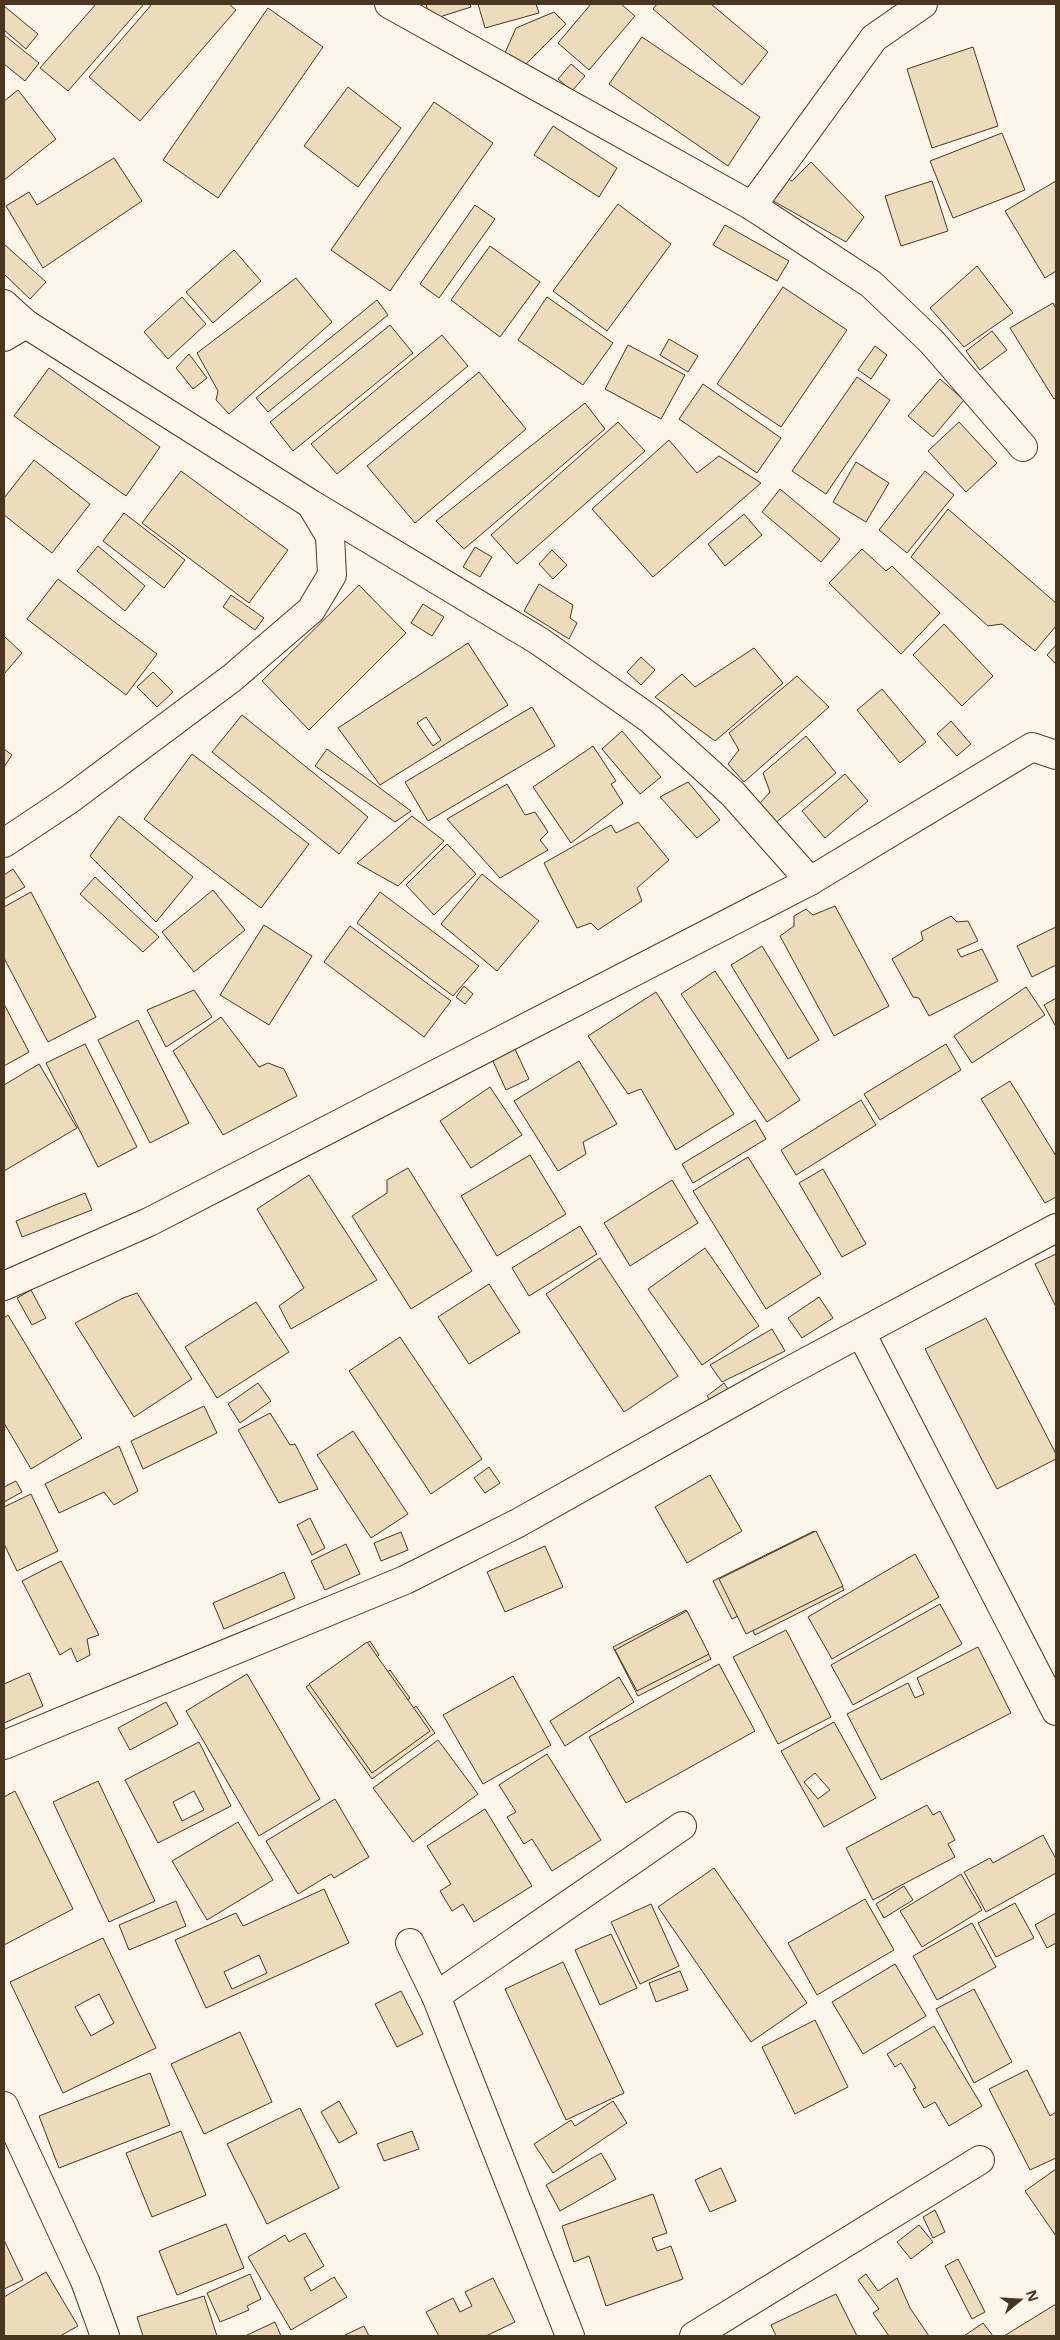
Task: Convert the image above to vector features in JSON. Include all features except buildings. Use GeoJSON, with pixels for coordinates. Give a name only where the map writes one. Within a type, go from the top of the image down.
{"type":"FeatureCollection","features":[{"type":"Feature","properties":{"kind":"street"},"geometry":{"type":"LineString","coordinates":[[389,4],[752,206],[871,284],[932,342],[1023,447]]}},
{"type":"Feature","properties":{"kind":"street"},"geometry":{"type":"LineString","coordinates":[[752,206],[874,38],[922,4]]}},
{"type":"Feature","properties":{"kind":"street"},"geometry":{"type":"LineString","coordinates":[[4,304],[15,331],[311,504],[539,641],[650,719],[733,794],[810,881]]}},
{"type":"Feature","properties":{"kind":"street"},"geometry":{"type":"LineString","coordinates":[[4,843],[70,799],[232,678],[311,610],[332,575],[330,536],[311,504]]}},
{"type":"Feature","properties":{"kind":"street"},"geometry":{"type":"LineString","coordinates":[[4,1286],[149,1222],[810,881],[1032,748],[1056,755]]}},
{"type":"Feature","properties":{"kind":"street"},"geometry":{"type":"LineString","coordinates":[[4,1745],[405,1580],[518,1523],[861,1333],[1056,1228]]}},
{"type":"Feature","properties":{"kind":"street"},"geometry":{"type":"LineString","coordinates":[[861,1333],[1056,1711]]}},
{"type":"Feature","properties":{"kind":"street"},"geometry":{"type":"LineString","coordinates":[[436,1996],[682,1826]]}},
{"type":"Feature","properties":{"kind":"street"},"geometry":{"type":"LineString","coordinates":[[410,1943],[436,1996],[570,2336]]}},
{"type":"Feature","properties":{"kind":"street"},"geometry":{"type":"LineString","coordinates":[[4,2106],[85,2281],[105,2336]]}},
{"type":"Feature","properties":{"kind":"street"},"geometry":{"type":"LineString","coordinates":[[694,2336],[980,2160]]}}]}
